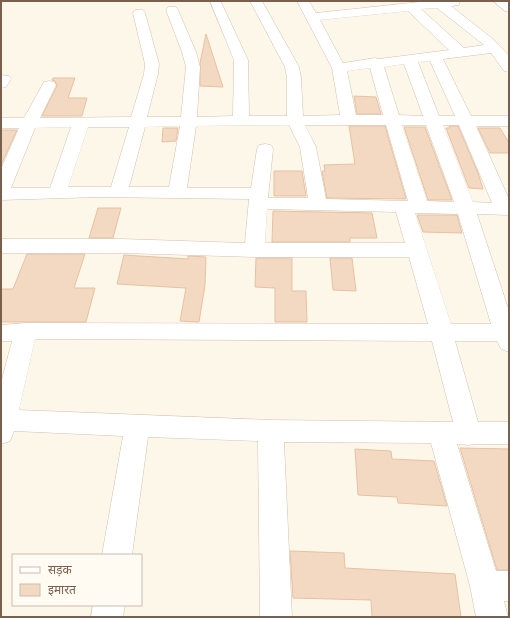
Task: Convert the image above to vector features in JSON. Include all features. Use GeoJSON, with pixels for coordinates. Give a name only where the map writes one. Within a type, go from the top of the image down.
{"type":"FeatureCollection","features":[{"type":"Feature","properties":{"kind":"street"},"geometry":{"type":"LineString","coordinates":[[303,1],[339,68],[349,120]]}},
{"type":"Feature","properties":{"kind":"street"},"geometry":{"type":"LineString","coordinates":[[499,1],[509,8]]}},
{"type":"Feature","properties":{"kind":"street"},"geometry":{"type":"LineString","coordinates":[[216,2],[241,60],[242,121]]}},
{"type":"Feature","properties":{"kind":"street"},"geometry":{"type":"LineString","coordinates":[[261,2],[292,67],[294,78],[295,121],[308,147],[318,204]]}},
{"type":"Feature","properties":{"kind":"street"},"geometry":{"type":"LineString","coordinates":[[312,17],[455,2]]}},
{"type":"Feature","properties":{"kind":"street"},"geometry":{"type":"LineString","coordinates":[[440,4],[495,48],[504,58],[509,68]]}},
{"type":"Feature","properties":{"kind":"street"},"geometry":{"type":"LineString","coordinates":[[411,7],[460,52]]}},
{"type":"Feature","properties":{"kind":"street"},"geometry":{"type":"LineString","coordinates":[[172,10],[189,52],[193,68],[189,121],[177,193]]}},
{"type":"Feature","properties":{"kind":"street"},"geometry":{"type":"LineString","coordinates":[[119,192],[151,74],[152,64],[138,13]]}},
{"type":"Feature","properties":{"kind":"street"},"geometry":{"type":"LineString","coordinates":[[339,68],[375,62],[495,48]]}},
{"type":"Feature","properties":{"kind":"street"},"geometry":{"type":"LineString","coordinates":[[332,53],[346,51]]}},
{"type":"Feature","properties":{"kind":"street"},"geometry":{"type":"LineString","coordinates":[[1,194],[57,192],[177,193],[259,198],[318,204],[507,209],[434,55]]}},
{"type":"Feature","properties":{"kind":"street"},"geometry":{"type":"LineString","coordinates":[[1,333],[26,331],[442,332],[508,336],[488,282],[466,209],[431,120],[409,58]]}},
{"type":"Feature","properties":{"kind":"street"},"geometry":{"type":"LineString","coordinates":[[375,62],[393,120],[411,207],[418,250],[442,332],[469,434]]}},
{"type":"Feature","properties":{"kind":"street"},"geometry":{"type":"LineString","coordinates":[[1,190],[29,123],[49,85]]}},
{"type":"Feature","properties":{"kind":"street"},"geometry":{"type":"LineString","coordinates":[[1,123],[349,120],[509,121]]}},
{"type":"Feature","properties":{"kind":"street"},"geometry":{"type":"LineString","coordinates":[[57,192],[81,123]]}},
{"type":"Feature","properties":{"kind":"street"},"geometry":{"type":"LineString","coordinates":[[255,250],[265,149]]}},
{"type":"Feature","properties":{"kind":"street"},"geometry":{"type":"LineString","coordinates":[[1,246],[122,246],[255,250],[418,250]]}},
{"type":"Feature","properties":{"kind":"street"},"geometry":{"type":"LineString","coordinates":[[26,331],[2,425],[271,431],[469,434],[509,433]]}},
{"type":"Feature","properties":{"kind":"street"},"geometry":{"type":"LineString","coordinates":[[116,554],[137,427]]}},
{"type":"Feature","properties":{"kind":"street"},"geometry":{"type":"LineString","coordinates":[[271,431],[276,617]]}},
{"type":"Feature","properties":{"kind":"street"},"geometry":{"type":"LineString","coordinates":[[441,433],[497,586],[492,617]]}},
{"type":"Feature","properties":{"kind":"street"},"geometry":{"type":"LineString","coordinates":[[107,617],[108,606]]}},
{"type":"Feature","properties":{"kind":"building"},"geometry":{"type":"Polygon","coordinates":[[[206,34],[223,87],[200,86],[200,63],[206,34]]]}},
{"type":"Feature","properties":{"kind":"building"},"geometry":{"type":"Polygon","coordinates":[[[53,78],[75,78],[68,98],[87,98],[82,116],[42,116],[57,86],[55,81],[52,80],[53,78]]]}},
{"type":"Feature","properties":{"kind":"building"},"geometry":{"type":"Polygon","coordinates":[[[354,96],[376,97],[381,114],[357,114],[354,96]]]}},
{"type":"Feature","properties":{"kind":"building"},"geometry":{"type":"Polygon","coordinates":[[[349,126],[385,126],[406,199],[327,198],[322,171],[325,171],[324,165],[355,164],[349,126]]]}},
{"type":"Feature","properties":{"kind":"building"},"geometry":{"type":"Polygon","coordinates":[[[449,126],[458,126],[478,173],[483,189],[469,188],[446,128],[450,128],[449,126]]]}},
{"type":"Feature","properties":{"kind":"building"},"geometry":{"type":"Polygon","coordinates":[[[404,127],[425,127],[452,200],[428,200],[404,127]]]}},
{"type":"Feature","properties":{"kind":"building"},"geometry":{"type":"Polygon","coordinates":[[[163,128],[178,128],[176,141],[162,142],[163,128]]]}},
{"type":"Feature","properties":{"kind":"building"},"geometry":{"type":"Polygon","coordinates":[[[478,128],[500,128],[509,143],[509,153],[490,153],[478,128]]]}},
{"type":"Feature","properties":{"kind":"building"},"geometry":{"type":"Polygon","coordinates":[[[1,130],[17,130],[1,165],[1,130]]]}},
{"type":"Feature","properties":{"kind":"building"},"geometry":{"type":"Polygon","coordinates":[[[274,171],[302,171],[306,196],[274,196],[274,171]]]}},
{"type":"Feature","properties":{"kind":"building"},"geometry":{"type":"Polygon","coordinates":[[[98,208],[121,208],[113,238],[89,238],[98,208]]]}},
{"type":"Feature","properties":{"kind":"building"},"geometry":{"type":"Polygon","coordinates":[[[273,211],[372,213],[377,238],[350,238],[350,242],[272,242],[273,211]]]}},
{"type":"Feature","properties":{"kind":"building"},"geometry":{"type":"Polygon","coordinates":[[[417,215],[457,215],[462,233],[423,232],[417,215]]]}},
{"type":"Feature","properties":{"kind":"building"},"geometry":{"type":"Polygon","coordinates":[[[27,254],[85,254],[74,288],[95,288],[86,322],[1,322],[1,289],[13,289],[27,254]]]}},
{"type":"Feature","properties":{"kind":"building"},"geometry":{"type":"Polygon","coordinates":[[[124,255],[188,259],[188,256],[206,257],[205,285],[199,322],[180,321],[186,288],[117,284],[124,255]]]}},
{"type":"Feature","properties":{"kind":"building"},"geometry":{"type":"Polygon","coordinates":[[[256,258],[292,258],[292,291],[306,291],[307,322],[275,322],[275,288],[255,287],[256,258]]]}},
{"type":"Feature","properties":{"kind":"building"},"geometry":{"type":"Polygon","coordinates":[[[330,258],[352,258],[356,291],[333,290],[330,258]]]}},
{"type":"Feature","properties":{"kind":"building"},"geometry":{"type":"Polygon","coordinates":[[[460,448],[509,449],[509,570],[497,570],[460,448]]]}},
{"type":"Feature","properties":{"kind":"building"},"geometry":{"type":"Polygon","coordinates":[[[355,449],[391,451],[392,459],[434,461],[447,506],[398,503],[397,497],[358,495],[355,449]]]}},
{"type":"Feature","properties":{"kind":"building"},"geometry":{"type":"Polygon","coordinates":[[[290,551],[344,553],[345,568],[455,574],[461,617],[372,617],[371,600],[293,598],[290,551]]]}}]}
